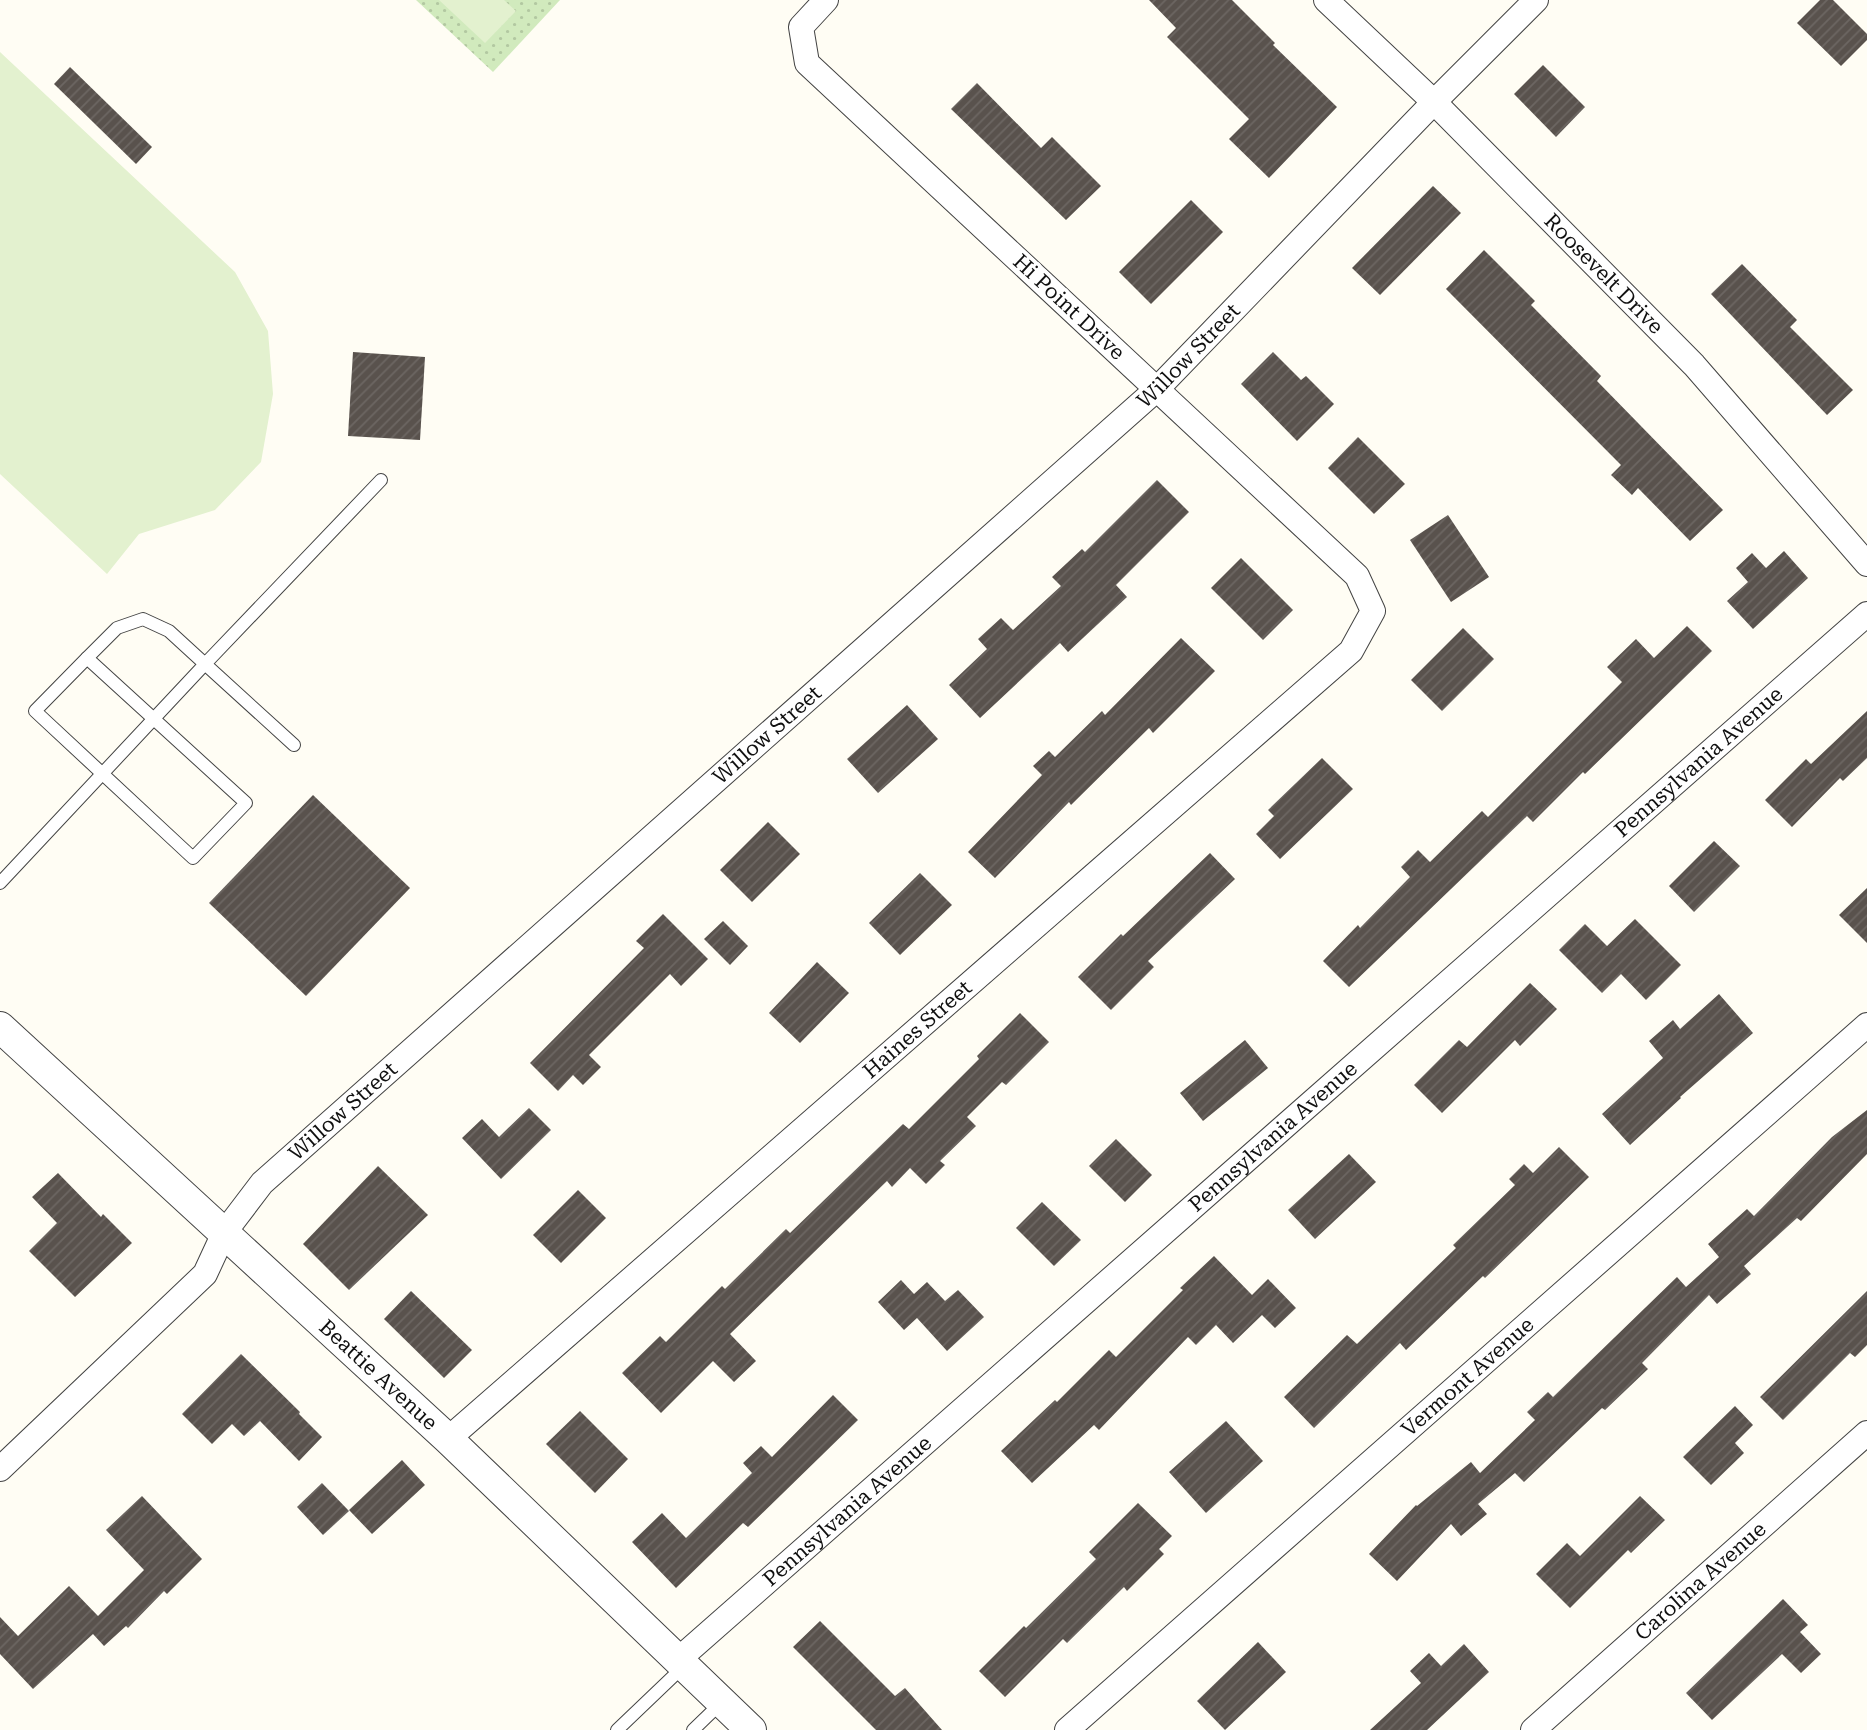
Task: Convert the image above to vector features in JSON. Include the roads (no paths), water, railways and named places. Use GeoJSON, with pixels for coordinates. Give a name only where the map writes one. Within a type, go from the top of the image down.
{"type":"FeatureCollection","features":[{"type":"Feature","properties":{"kind":"street","name":"Hi Point Drive"},"geometry":{"type":"LineString","coordinates":[[826,0],[801,27],[807,63],[1357,576],[1374,611]]}},
{"type":"Feature","properties":{"kind":"street","name":"Roosevelt Drive"},"geometry":{"type":"LineString","coordinates":[[1326,0],[1434,102],[1694,365],[1867,564]]}},
{"type":"Feature","properties":{"kind":"street","name":"Willow Street"},"geometry":{"type":"LineString","coordinates":[[0,1469],[205,1274],[224,1233],[261,1183],[1157,389],[1536,0]]}},
{"type":"Feature","properties":{"kind":"street","name":"Haines Street"},"geometry":{"type":"LineString","coordinates":[[449,1439],[1350,650],[1374,611]]}},
{"type":"Feature","properties":{"kind":"street","name":"Pennsylvania Avenue"},"geometry":{"type":"LineString","coordinates":[[682,1662],[1867,614]]}},
{"type":"Feature","properties":{"kind":"street","name":"Vermont Avenue"},"geometry":{"type":"LineString","coordinates":[[1078,1727],[1867,1025]]}},
{"type":"Feature","properties":{"kind":"street","name":"Beattie Avenue"},"geometry":{"type":"LineString","coordinates":[[2,1031],[449,1439],[751,1730]]}},
{"type":"Feature","properties":{"kind":"street","name":"Carolina Avenue"},"geometry":{"type":"LineString","coordinates":[[1533,1730],[1867,1433]]}},
{"type":"Feature","properties":{"kind":"lane"},"geometry":{"type":"LineString","coordinates":[[0,883],[381,480]]}},
{"type":"Feature","properties":{"kind":"lane"},"geometry":{"type":"LineString","coordinates":[[87,657],[246,803],[194,858],[35,710],[87,657],[117,628],[142,619],[169,631],[294,745]]}},
{"type":"Feature","properties":{"kind":"lane"},"geometry":{"type":"LineString","coordinates":[[617,1730],[682,1662]]}},
{"type":"Feature","properties":{"kind":"lane"},"geometry":{"type":"LineString","coordinates":[[693,1730],[722,1702]]}}]}
